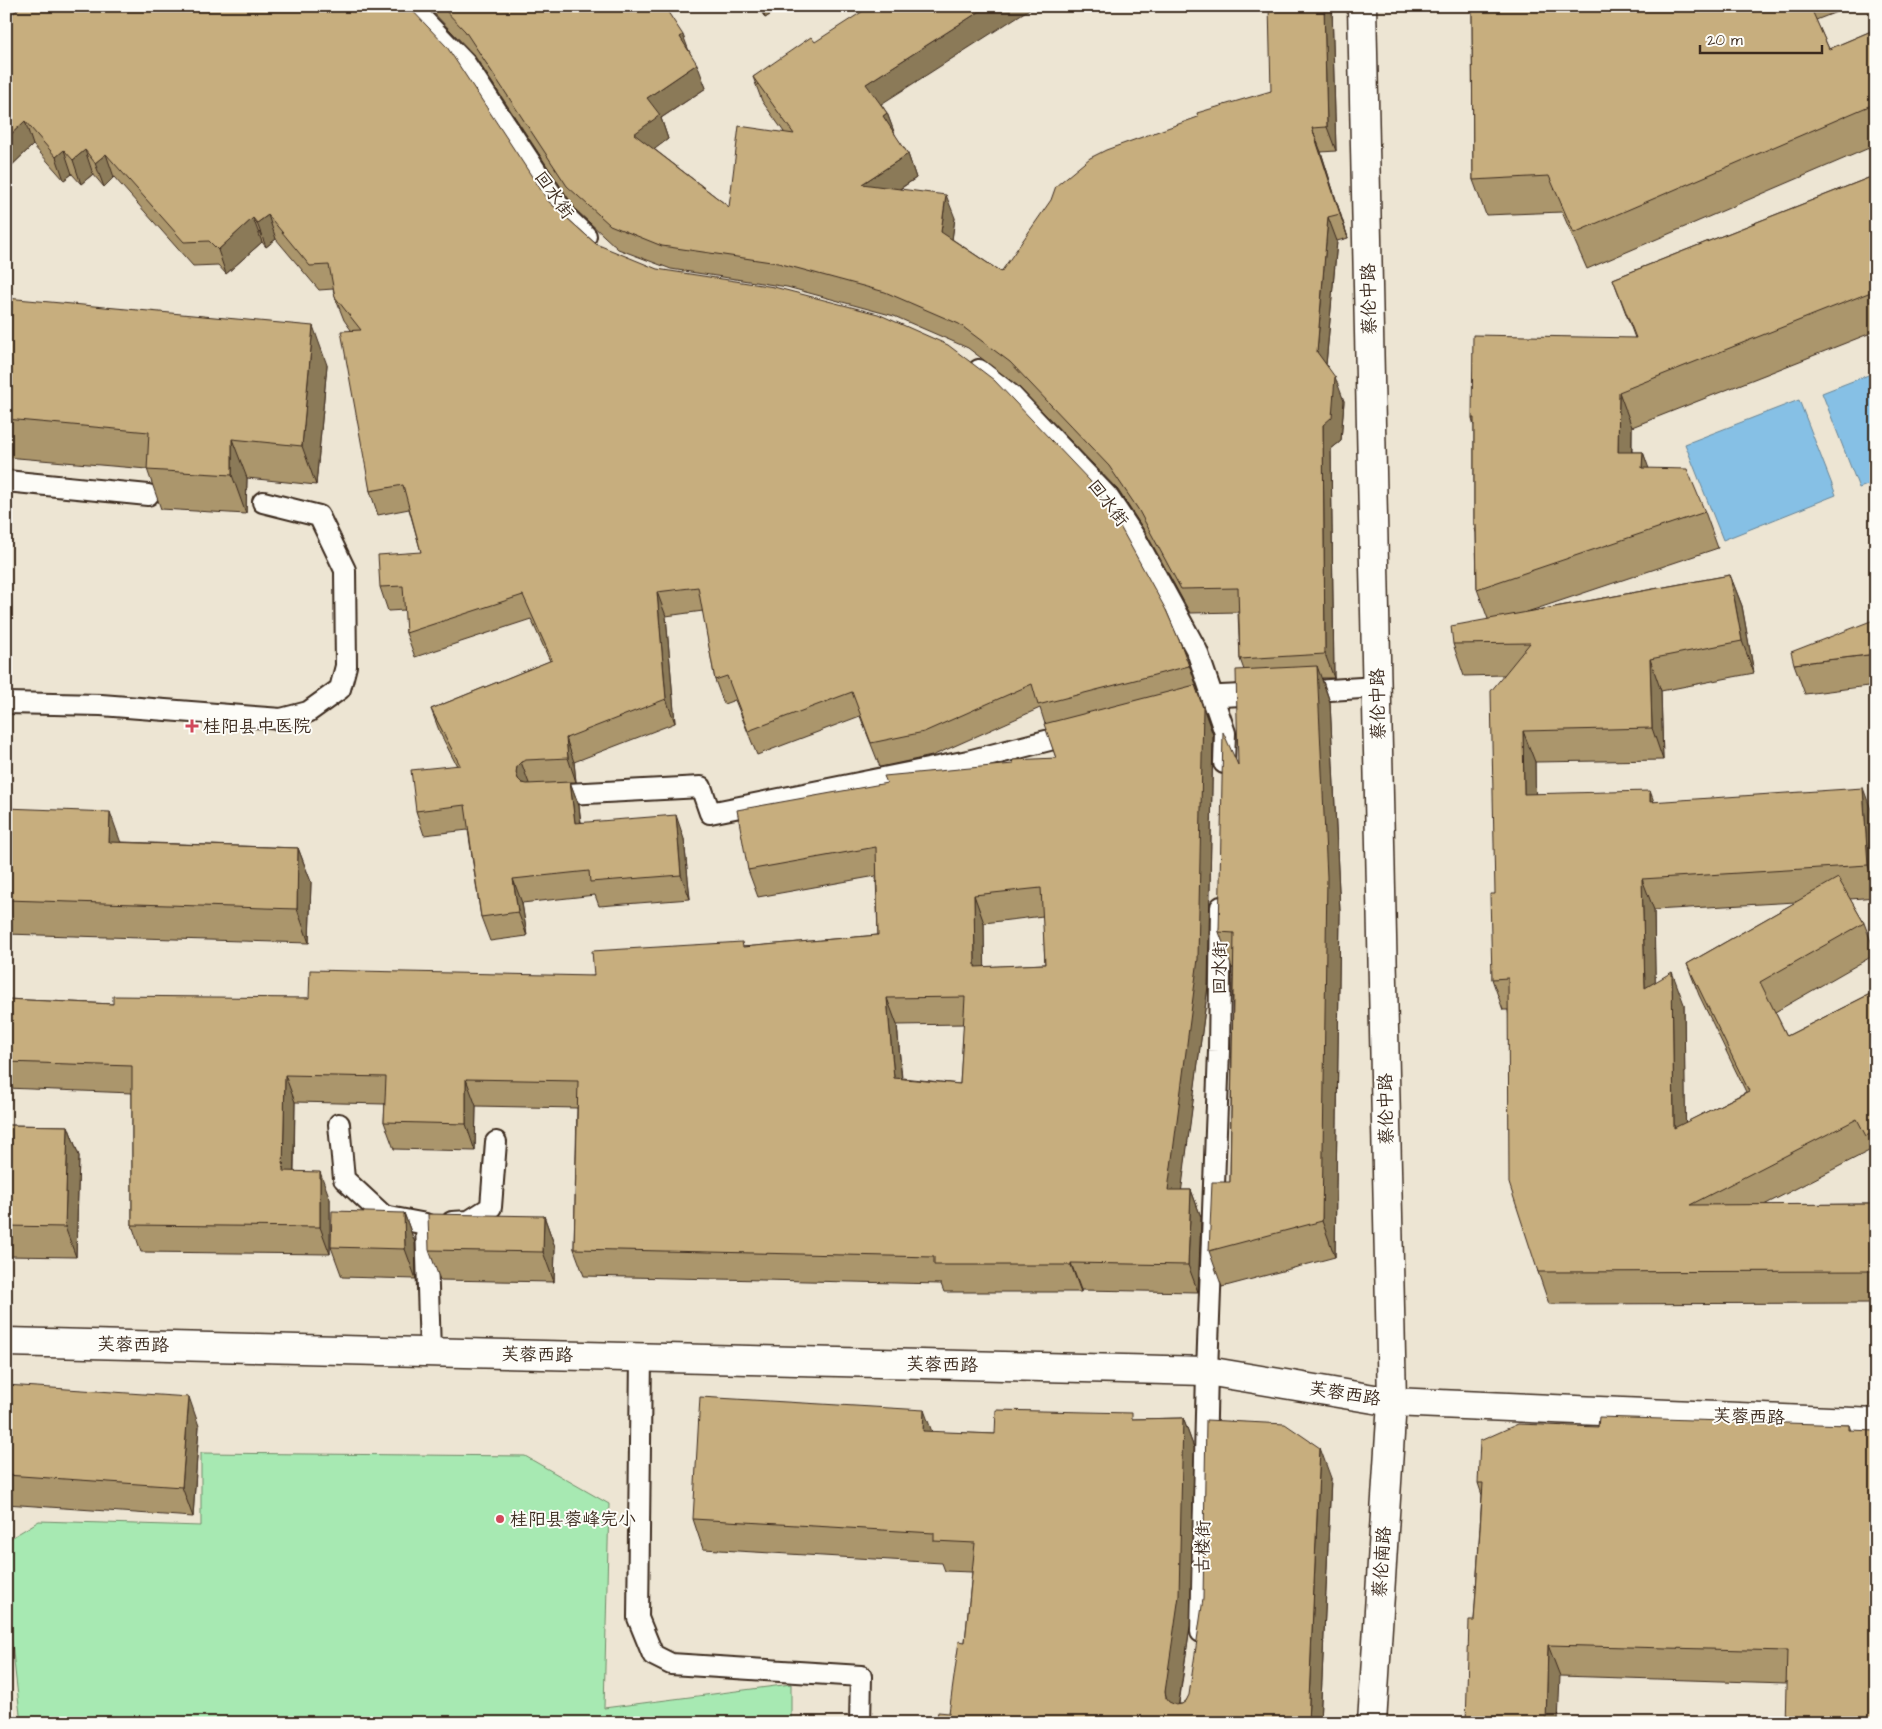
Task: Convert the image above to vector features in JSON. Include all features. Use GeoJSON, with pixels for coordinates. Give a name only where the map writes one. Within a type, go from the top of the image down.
{"type":"FeatureCollection","features":[{"type":"Feature","properties":{"kind":"street","name":"蔡伦中路"},"geometry":{"type":"LineString","coordinates":[[1362,6],[1392,1402]]}},
{"type":"Feature","properties":{"kind":"street","name":"芙蓉西路"},"geometry":{"type":"LineString","coordinates":[[6,1342],[1207,1371],[1392,1402],[1876,1423]]}},
{"type":"Feature","properties":{"kind":"street","name":"蔡伦南路"},"geometry":{"type":"LineString","coordinates":[[1372,1723],[1392,1402]]}},
{"type":"Feature","properties":{"kind":"lane","name":"回水街"},"geometry":{"type":"LineString","coordinates":[[410,6],[466,63],[567,218],[599,248]]}},
{"type":"Feature","properties":{"kind":"lane","name":"回水街"},"geometry":{"type":"LineString","coordinates":[[964,358],[1011,395],[1038,422],[1108,497],[1136,540],[1197,650],[1224,733],[1223,779]]}},
{"type":"Feature","properties":{"kind":"lane"},"geometry":{"type":"LineString","coordinates":[[6,481],[148,495]]}},
{"type":"Feature","properties":{"kind":"lane"},"geometry":{"type":"LineString","coordinates":[[6,702],[101,706],[280,720],[308,712],[340,689],[346,666],[345,570],[318,516],[263,502]]}},
{"type":"Feature","properties":{"kind":"lane"},"geometry":{"type":"LineString","coordinates":[[1184,706],[1222,696],[1377,687]]}},
{"type":"Feature","properties":{"kind":"lane"},"geometry":{"type":"LineString","coordinates":[[536,796],[701,787],[710,813],[968,761],[1099,728]]}},
{"type":"Feature","properties":{"kind":"lane","name":"回水街"},"geometry":{"type":"LineString","coordinates":[[1207,1371],[1219,1051],[1221,893]]}},
{"type":"Feature","properties":{"kind":"lane"},"geometry":{"type":"LineString","coordinates":[[339,1124],[344,1179],[384,1216],[426,1224],[469,1221],[491,1207],[496,1142]]}},
{"type":"Feature","properties":{"kind":"lane"},"geometry":{"type":"LineString","coordinates":[[426,1224],[430,1352]]}},
{"type":"Feature","properties":{"kind":"lane"},"geometry":{"type":"LineString","coordinates":[[641,1357],[638,1618],[653,1655],[671,1664],[861,1676],[860,1723]]}},
{"type":"Feature","properties":{"kind":"lane","name":"古楼街"},"geometry":{"type":"LineString","coordinates":[[1199,1646],[1202,1627],[1207,1371]]}},
{"type":"Feature","properties":{"kind":"green space"},"geometry":{"type":"Polygon","coordinates":[[[201,1453],[525,1456],[609,1504],[604,1708],[791,1684],[791,1723],[21,1723],[6,1591],[6,1541],[39,1521],[201,1526],[201,1453]]]}},
{"type":"Feature","properties":{"kind":"water"},"geometry":{"type":"Polygon","coordinates":[[[1876,372],[1876,482],[1859,488],[1822,393],[1876,372]]]}},
{"type":"Feature","properties":{"kind":"water"},"geometry":{"type":"Polygon","coordinates":[[[1799,400],[1836,495],[1723,540],[1685,444],[1799,400]]]}},
{"type":"Feature","properties":{"kind":"building"},"geometry":{"type":"Polygon","coordinates":[[[22,6],[408,6],[447,47],[548,201],[596,244],[657,269],[774,287],[878,314],[948,345],[994,380],[1090,481],[1117,521],[1166,610],[1189,666],[1038,705],[1032,684],[924,732],[871,743],[852,692],[748,731],[727,676],[715,680],[698,587],[657,592],[666,699],[566,738],[568,758],[526,760],[517,766],[516,773],[522,783],[527,784],[570,782],[575,823],[676,815],[681,875],[590,882],[589,871],[513,879],[518,912],[481,917],[465,805],[416,811],[411,770],[460,765],[431,709],[552,660],[523,595],[406,633],[403,586],[380,587],[378,555],[421,552],[403,485],[370,491],[341,331],[361,330],[335,297],[329,265],[310,266],[268,215],[257,223],[253,218],[218,250],[209,241],[184,242],[106,154],[95,163],[85,150],[73,160],[64,150],[56,157],[25,121],[6,139],[6,19],[22,6]]]}},
{"type":"Feature","properties":{"kind":"building"},"geometry":{"type":"Polygon","coordinates":[[[441,6],[664,6],[683,35],[680,37],[697,64],[647,98],[660,115],[634,134],[729,207],[739,126],[794,134],[753,77],[811,37],[815,42],[871,6],[988,6],[866,84],[887,113],[883,116],[908,154],[862,184],[946,195],[941,232],[1001,272],[1051,200],[1056,186],[1090,158],[1106,150],[1198,117],[1197,113],[1271,91],[1269,6],[1324,6],[1327,127],[1312,128],[1340,214],[1328,217],[1317,352],[1335,377],[1332,417],[1323,425],[1325,654],[1240,659],[1238,588],[1181,589],[1138,509],[1109,466],[1010,362],[959,324],[885,292],[778,263],[662,246],[610,225],[567,186],[465,31],[441,6]]]}},
{"type":"Feature","properties":{"kind":"building"},"geometry":{"type":"Polygon","coordinates":[[[1472,6],[1810,6],[1829,49],[1876,29],[1876,103],[1574,233],[1549,176],[1473,180],[1472,6]]]}},
{"type":"Feature","properties":{"kind":"building"},"geometry":{"type":"Polygon","coordinates":[[[1876,175],[1876,290],[1619,392],[1618,452],[1643,452],[1642,468],[1687,469],[1705,512],[1477,589],[1476,525],[1474,525],[1474,418],[1472,418],[1473,335],[1636,338],[1613,279],[1876,175]]]}},
{"type":"Feature","properties":{"kind":"building"},"geometry":{"type":"Polygon","coordinates":[[[6,298],[313,326],[302,446],[232,439],[232,475],[147,470],[149,432],[6,419],[6,298]]]}},
{"type":"Feature","properties":{"kind":"building"},"geometry":{"type":"Polygon","coordinates":[[[1730,575],[1742,641],[1650,659],[1652,728],[1523,731],[1524,794],[1650,791],[1650,802],[1863,788],[1868,865],[1642,879],[1645,988],[1672,972],[1674,1128],[1749,1091],[1687,964],[1838,878],[1864,923],[1760,982],[1787,1036],[1876,991],[1876,1131],[1866,1136],[1857,1119],[1690,1205],[1876,1204],[1876,1271],[1538,1272],[1509,1183],[1508,978],[1492,979],[1490,894],[1495,894],[1491,691],[1530,643],[1453,644],[1451,626],[1730,575]]]}},
{"type":"Feature","properties":{"kind":"building"},"geometry":{"type":"Polygon","coordinates":[[[1876,619],[1876,654],[1794,664],[1791,652],[1876,619]]]}},
{"type":"Feature","properties":{"kind":"building"},"geometry":{"type":"Polygon","coordinates":[[[1317,666],[1327,877],[1322,1221],[1209,1251],[1212,1182],[1230,1182],[1234,933],[1219,932],[1223,732],[1238,765],[1236,670],[1317,666]]]}},
{"type":"Feature","properties":{"kind":"building"},"geometry":{"type":"Polygon","coordinates":[[[1195,685],[1203,708],[1198,959],[1168,1190],[1191,1190],[1188,1265],[1071,1263],[1071,1265],[934,1265],[934,1257],[574,1249],[578,1081],[466,1079],[466,1124],[384,1122],[386,1077],[285,1075],[283,1171],[320,1172],[320,1227],[132,1225],[132,1066],[6,1062],[6,999],[113,1004],[113,996],[309,998],[310,970],[594,976],[592,951],[742,942],[743,947],[878,935],[876,847],[748,870],[737,810],[887,783],[884,776],[1013,764],[1013,760],[1056,758],[1044,724],[1195,685]],[[1041,888],[974,895],[975,967],[1045,964],[1041,888]],[[965,997],[887,998],[894,1078],[960,1084],[965,997]]]}},
{"type":"Feature","properties":{"kind":"building"},"geometry":{"type":"Polygon","coordinates":[[[6,808],[110,812],[109,842],[298,848],[297,909],[6,900],[6,808]]]}},
{"type":"Feature","properties":{"kind":"building"},"geometry":{"type":"Polygon","coordinates":[[[6,1125],[68,1126],[65,1227],[6,1226],[6,1125]]]}},
{"type":"Feature","properties":{"kind":"building"},"geometry":{"type":"Polygon","coordinates":[[[332,1211],[404,1213],[405,1249],[331,1247],[332,1211]]]}},
{"type":"Feature","properties":{"kind":"building"},"geometry":{"type":"Polygon","coordinates":[[[428,1214],[544,1216],[543,1252],[429,1250],[428,1214]]]}},
{"type":"Feature","properties":{"kind":"building"},"geometry":{"type":"Polygon","coordinates":[[[6,1385],[189,1397],[182,1487],[6,1475],[6,1385]]]}},
{"type":"Feature","properties":{"kind":"building"},"geometry":{"type":"Polygon","coordinates":[[[700,1397],[924,1410],[923,1431],[995,1434],[996,1410],[1132,1413],[1132,1419],[1183,1418],[1179,1596],[1165,1692],[1169,1702],[1176,1705],[1186,1701],[1189,1695],[1203,1599],[1206,1420],[1285,1424],[1320,1448],[1308,1723],[936,1723],[938,1712],[949,1713],[959,1641],[965,1642],[975,1543],[934,1541],[934,1533],[693,1519],[700,1397]]]}},
{"type":"Feature","properties":{"kind":"building"},"geometry":{"type":"Polygon","coordinates":[[[1599,1417],[1849,1425],[1849,1430],[1876,1431],[1876,1723],[1785,1723],[1787,1651],[1548,1645],[1546,1723],[1466,1723],[1469,1621],[1474,1621],[1483,1483],[1478,1483],[1480,1441],[1518,1424],[1598,1427],[1599,1417]]]}},
{"type":"Feature","properties":{"kind":"place","name":"桂阳县中医院"},"geometry":{"type":"Point","coordinates":[192,726]}},
{"type":"Feature","properties":{"kind":"place","name":"桂阳县蓉峰完小"},"geometry":{"type":"Point","coordinates":[500,1519]}}]}
